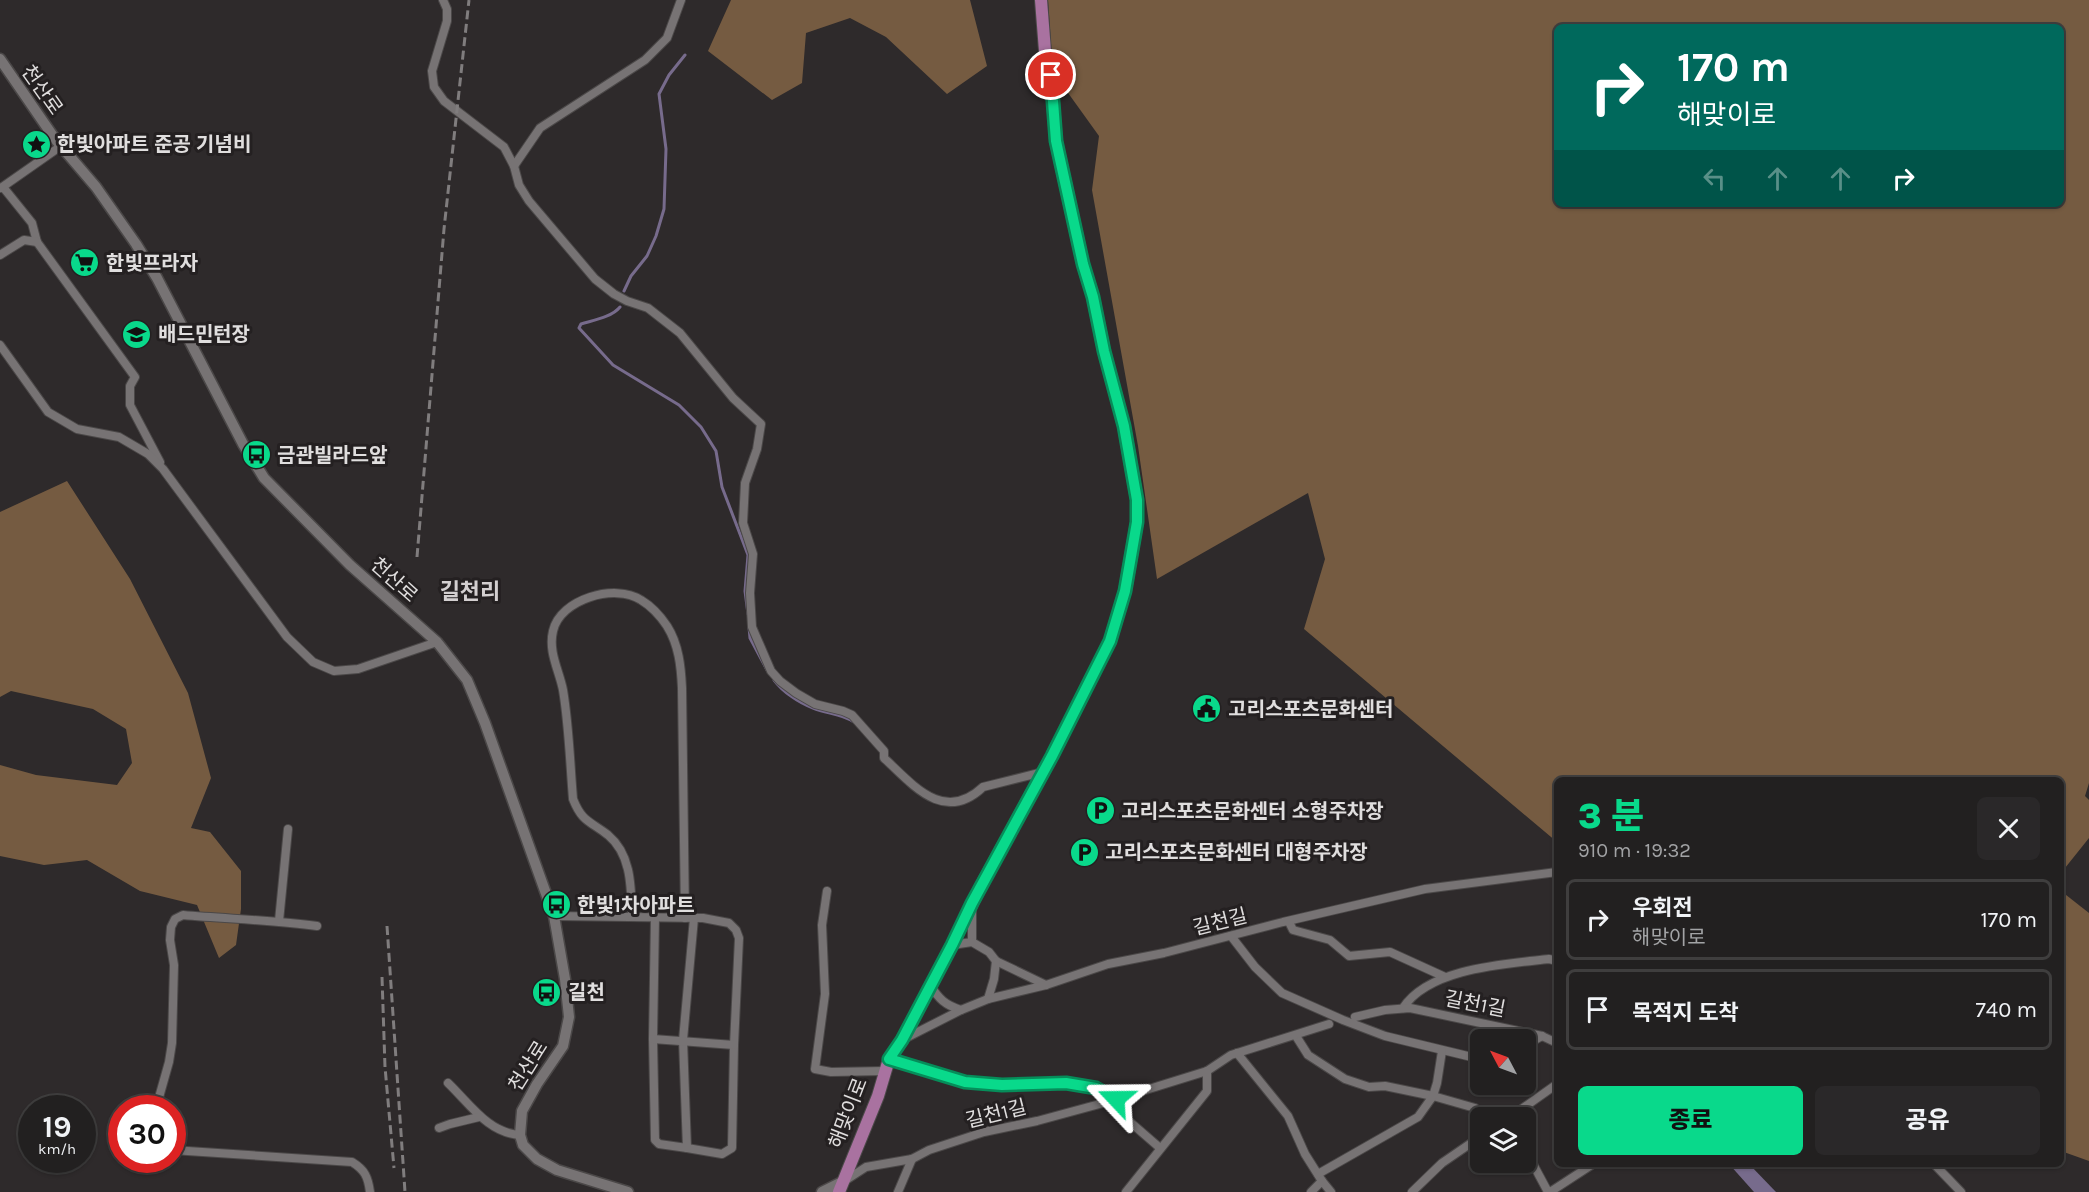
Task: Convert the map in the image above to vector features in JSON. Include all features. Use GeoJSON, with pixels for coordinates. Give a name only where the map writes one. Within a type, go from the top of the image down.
{"type":"FeatureCollection","features":[{"type":"Feature","properties":{"kind":"main road","name":"해맞이로"},"geometry":{"type":"LineString","coordinates":[[840,1187],[878,1096],[886,1065],[902,1040],[972,903],[1044,772],[1110,641],[1125,591],[1137,522],[1137,500],[1124,426],[1083,264],[1056,141],[1051,75],[1045,51],[1041,0]]}},
{"type":"Feature","properties":{"kind":"street"},"geometry":{"type":"LineString","coordinates":[[443,0],[447,9],[447,21],[432,71],[434,87],[444,101],[504,147],[514,166],[519,185],[529,201],[595,279],[614,294],[654,312],[680,333],[733,398],[761,424],[757,449],[745,483],[743,523],[753,554],[750,593],[752,627],[771,671],[796,693],[815,704],[852,715],[884,751],[884,758],[919,790],[943,803],[953,802],[976,793],[983,787],[1044,772]]}},
{"type":"Feature","properties":{"kind":"street"},"geometry":{"type":"LineString","coordinates":[[514,166],[540,128],[645,60],[667,38],[681,0]]}},
{"type":"Feature","properties":{"kind":"street","name":"천산로"},"geometry":{"type":"LineString","coordinates":[[0,59],[28,102],[96,187],[157,278],[243,444],[264,478],[351,565],[437,642],[467,680],[481,712],[554,916],[565,978],[569,1017],[563,1046],[522,1111],[520,1135]]}},
{"type":"Feature","properties":{"kind":"street"},"geometry":{"type":"LineString","coordinates":[[61,146],[2,188],[32,223],[37,242],[135,376],[130,386],[130,405],[164,469],[287,637],[313,662],[334,671],[358,669],[437,642]]}},
{"type":"Feature","properties":{"kind":"street"},"geometry":{"type":"LineString","coordinates":[[0,255],[24,240],[37,242]]}},
{"type":"Feature","properties":{"kind":"street"},"geometry":{"type":"LineString","coordinates":[[0,345],[48,412],[77,429],[119,437],[142,450],[164,469]]}},
{"type":"Feature","properties":{"kind":"street"},"geometry":{"type":"LineString","coordinates":[[632,917],[630,878],[622,854],[616,842],[606,833],[591,825],[578,812],[573,799],[566,713],[551,645],[553,629],[569,608],[597,595],[620,594],[640,599],[667,626],[675,641],[680,660],[682,688],[685,918]]}},
{"type":"Feature","properties":{"kind":"street"},"geometry":{"type":"LineString","coordinates":[[279,921],[288,829]]}},
{"type":"Feature","properties":{"kind":"street","name":"길천길"},"geometry":{"type":"LineString","coordinates":[[902,1040],[988,999],[1046,985],[1108,964],[1164,953],[1425,890],[1554,872]]}},
{"type":"Feature","properties":{"kind":"street"},"geometry":{"type":"LineString","coordinates":[[827,891],[822,925],[825,994],[815,1069],[831,1072],[886,1065],[965,1082],[1002,1085],[1066,1083],[1096,1088],[1116,1099]]}},
{"type":"Feature","properties":{"kind":"street"},"geometry":{"type":"LineString","coordinates":[[972,903],[972,942]]}},
{"type":"Feature","properties":{"kind":"street"},"geometry":{"type":"LineString","coordinates":[[160,1095],[172,1043],[174,965],[170,940],[171,927],[175,919],[183,915],[279,921],[317,926]]}},
{"type":"Feature","properties":{"kind":"street"},"geometry":{"type":"LineString","coordinates":[[554,916],[655,917],[694,918],[729,923],[736,930],[739,938],[732,1148],[722,1154],[659,1144],[655,1140],[653,1039],[655,917]]}},
{"type":"Feature","properties":{"kind":"street"},"geometry":{"type":"LineString","coordinates":[[687,1148],[683,1040],[694,918]]}},
{"type":"Feature","properties":{"kind":"street"},"geometry":{"type":"LineString","coordinates":[[1289,921],[1293,930],[1330,940],[1349,956],[1390,952],[1445,977]]}},
{"type":"Feature","properties":{"kind":"street"},"geometry":{"type":"LineString","coordinates":[[1231,936],[1255,967],[1282,993],[1385,1036],[1470,1057]]}},
{"type":"Feature","properties":{"kind":"street"},"geometry":{"type":"LineString","coordinates":[[952,945],[972,942],[989,952],[996,961],[1046,985]]}},
{"type":"Feature","properties":{"kind":"street"},"geometry":{"type":"LineString","coordinates":[[1403,1008],[1410,997],[1445,977],[1498,964],[1554,960]]}},
{"type":"Feature","properties":{"kind":"street"},"geometry":{"type":"LineString","coordinates":[[988,999],[996,961]]}},
{"type":"Feature","properties":{"kind":"street"},"geometry":{"type":"LineString","coordinates":[[930,985],[939,1000],[961,1010]]}},
{"type":"Feature","properties":{"kind":"street","name":"길천1길"},"geometry":{"type":"LineString","coordinates":[[1355,1017],[1403,1008],[1542,1036],[1554,1042]]}},
{"type":"Feature","properties":{"kind":"street","name":"길천1길"},"geometry":{"type":"LineString","coordinates":[[840,1187],[866,1167],[912,1160],[929,1150],[984,1132],[1038,1121],[1107,1102],[1207,1071],[1237,1053],[1329,1024]]}},
{"type":"Feature","properties":{"kind":"street"},"geometry":{"type":"LineString","coordinates":[[1296,1036],[1308,1055],[1345,1079],[1369,1087],[1385,1086],[1472,1107]]}},
{"type":"Feature","properties":{"kind":"street"},"geometry":{"type":"LineString","coordinates":[[1536,1039],[1542,1036]]}},
{"type":"Feature","properties":{"kind":"street"},"geometry":{"type":"LineString","coordinates":[[653,1039],[734,1045]]}},
{"type":"Feature","properties":{"kind":"street"},"geometry":{"type":"LineString","coordinates":[[1311,1192],[1320,1178],[1418,1117],[1433,1096],[1442,1051]]}},
{"type":"Feature","properties":{"kind":"street"},"geometry":{"type":"LineString","coordinates":[[1237,1053],[1288,1116],[1305,1154],[1331,1192]]}},
{"type":"Feature","properties":{"kind":"street"},"geometry":{"type":"LineString","coordinates":[[1126,1192],[1207,1091],[1207,1071]]}},
{"type":"Feature","properties":{"kind":"street"},"geometry":{"type":"LineString","coordinates":[[448,1083],[470,1104],[479,1117],[508,1134],[520,1135],[523,1145],[537,1159],[557,1170],[625,1191]]}},
{"type":"Feature","properties":{"kind":"street"},"geometry":{"type":"LineString","coordinates":[[1525,1107],[1554,1086]]}},
{"type":"Feature","properties":{"kind":"street"},"geometry":{"type":"LineString","coordinates":[[1107,1102],[1160,1148]]}},
{"type":"Feature","properties":{"kind":"street"},"geometry":{"type":"LineString","coordinates":[[439,1128],[479,1117]]}},
{"type":"Feature","properties":{"kind":"street"},"geometry":{"type":"LineString","coordinates":[[1412,1192],[1442,1163],[1470,1144]]}},
{"type":"Feature","properties":{"kind":"street"},"geometry":{"type":"LineString","coordinates":[[186,1151],[352,1162],[362,1168],[369,1179],[370,1192]]}},
{"type":"Feature","properties":{"kind":"street"},"geometry":{"type":"LineString","coordinates":[[898,1192],[912,1160]]}},
{"type":"Feature","properties":{"kind":"street"},"geometry":{"type":"LineString","coordinates":[[1536,1169],[1549,1192],[1588,1167]]}},
{"type":"Feature","properties":{"kind":"street"},"geometry":{"type":"LineString","coordinates":[[1937,1167],[1961,1192]]}},
{"type":"Feature","properties":{"kind":"street"},"geometry":{"type":"LineString","coordinates":[[822,1192],[840,1187]]}},
{"type":"Feature","properties":{"kind":"shaded area"},"geometry":{"type":"Polygon","coordinates":[[[731,0],[970,0],[987,66],[947,94],[886,37],[850,18],[806,33],[802,83],[772,100],[708,51],[731,0]]]}},
{"type":"Feature","properties":{"kind":"shaded area"},"geometry":{"type":"Polygon","coordinates":[[[1048,0],[2089,0],[2089,783],[2085,796],[2089,800],[2089,838],[2064,869],[2064,777],[1554,777],[1554,839],[1304,629],[1325,559],[1308,493],[1157,579],[1138,446],[1092,190],[1099,136],[1053,72],[1048,0]]]}},
{"type":"Feature","properties":{"kind":"shaded area"},"geometry":{"type":"Polygon","coordinates":[[[67,481],[130,579],[188,693],[211,778],[191,828],[210,832],[241,871],[241,909],[236,945],[219,958],[197,905],[140,891],[87,860],[44,865],[0,856],[0,765],[36,775],[117,785],[132,763],[126,729],[93,709],[11,691],[0,697],[0,512],[67,481]]]}},
{"type":"Feature","properties":{"kind":"shaded area"},"geometry":{"type":"Polygon","coordinates":[[[2064,893],[2089,913],[2089,1161],[2064,1152],[2064,893]]]}},
{"type":"Feature","properties":{"kind":"shaded area"},"geometry":{"type":"Polygon","coordinates":[[[1732,1167],[1752,1167],[1776,1192],[1754,1192],[1732,1167]]]}},
{"type":"Feature","properties":{"kind":"waterway"},"geometry":{"type":"LineString","coordinates":[[624,291],[631,276],[647,256],[664,209],[666,149],[659,94],[669,75],[685,55]]}},
{"type":"Feature","properties":{"kind":"waterway"},"geometry":{"type":"LineString","coordinates":[[620,307],[608,316],[581,324],[579,328],[613,365],[679,405],[701,427],[716,451],[722,487],[748,555],[745,591],[748,614]]}},
{"type":"Feature","properties":{"kind":"waterway"},"geometry":{"type":"LineString","coordinates":[[749,627],[750,638],[767,670]]}},
{"type":"Feature","properties":{"kind":"waterway"},"geometry":{"type":"LineString","coordinates":[[774,680],[802,703],[854,722]]}},
{"type":"Feature","properties":{"kind":"railway"},"geometry":{"type":"LineString","coordinates":[[417,557],[444,229],[469,0]]}},
{"type":"Feature","properties":{"kind":"railway"},"geometry":{"type":"LineString","coordinates":[[387,926],[405,1192]]}},
{"type":"Feature","properties":{"kind":"railway"},"geometry":{"type":"LineString","coordinates":[[382,977],[385,1067],[394,1168]]}},
{"type":"Feature","properties":{"kind":"place","name":"한빛아파트 준공 기념비"},"geometry":{"type":"Point","coordinates":[36,144]}},
{"type":"Feature","properties":{"kind":"place","name":"한빛프라자"},"geometry":{"type":"Point","coordinates":[85,263]}},
{"type":"Feature","properties":{"kind":"place","name":"배드민턴장"},"geometry":{"type":"Point","coordinates":[137,334]}},
{"type":"Feature","properties":{"kind":"place","name":"금관빌라드앞"},"geometry":{"type":"Point","coordinates":[256,455]}},
{"type":"Feature","properties":{"kind":"place","name":"고리스포츠문화센터"},"geometry":{"type":"Point","coordinates":[1207,709]}},
{"type":"Feature","properties":{"kind":"place","name":"고리스포츠문화센터 소형주차장"},"geometry":{"type":"Point","coordinates":[1100,811]}},
{"type":"Feature","properties":{"kind":"place","name":"고리스포츠문화센터 대형주차장"},"geometry":{"type":"Point","coordinates":[1084,852]}},
{"type":"Feature","properties":{"kind":"place","name":"한빛1차아파트"},"geometry":{"type":"Point","coordinates":[556,905]}},
{"type":"Feature","properties":{"kind":"place","name":"길천"},"geometry":{"type":"Point","coordinates":[547,992]}},
{"type":"Feature","properties":{"kind":"district","name":"길천리"},"geometry":{"type":"Point","coordinates":[470,592]}},
{"type":"Feature","properties":{"kind":"route"},"geometry":{"type":"LineString","coordinates":[[1051,75],[1056,141],[1083,264],[1130,453],[1137,500],[1137,522],[1125,591],[1110,641],[902,1040],[889,1059],[965,1082],[1002,1085],[1066,1083],[1096,1088],[1116,1099]]}}]}
